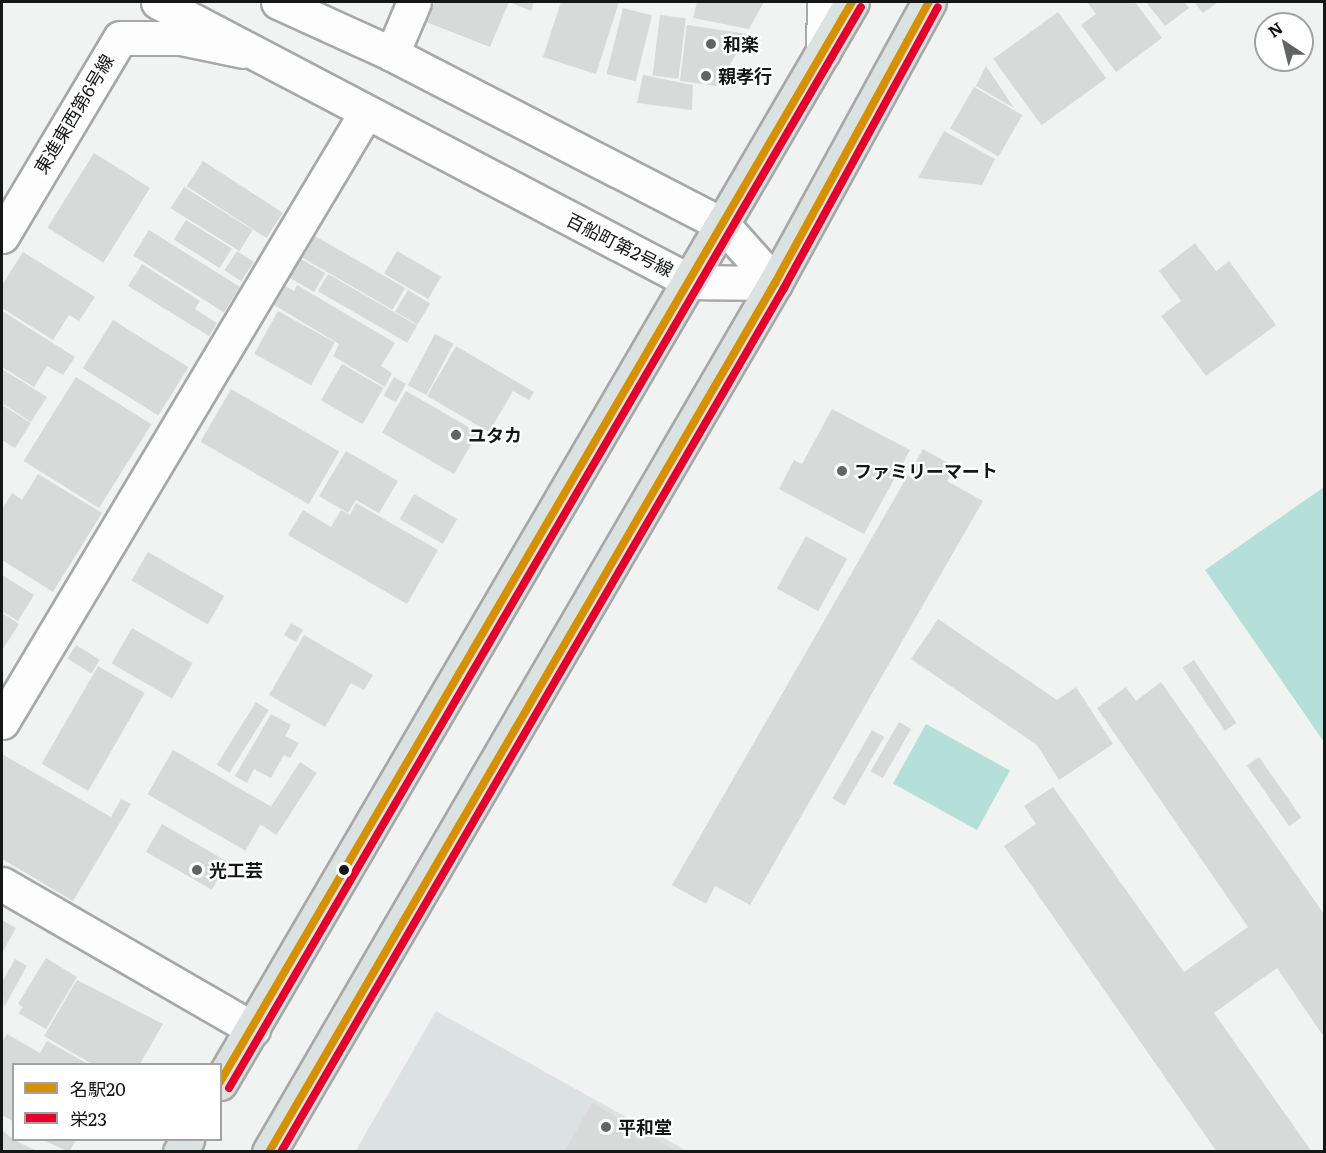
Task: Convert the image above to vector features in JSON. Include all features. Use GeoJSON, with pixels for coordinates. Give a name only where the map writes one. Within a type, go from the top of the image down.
{"type":"FeatureCollection","features":[{"type":"Feature","properties":{"kind":"main road"},"geometry":{"type":"LineString","coordinates":[[222,1080],[691,282],[852,2]]}},
{"type":"Feature","properties":{"kind":"main road"},"geometry":{"type":"LineString","coordinates":[[269,1152],[775,283],[929,2]]}},
{"type":"Feature","properties":{"kind":"street","name":"百船町第2号線"},"geometry":{"type":"LineString","coordinates":[[158,2],[244,51],[691,282],[775,283]]}},
{"type":"Feature","properties":{"kind":"street"},"geometry":{"type":"LineString","coordinates":[[278,2],[392,54],[723,225],[775,283]]}},
{"type":"Feature","properties":{"kind":"street"},"geometry":{"type":"LineString","coordinates":[[392,54],[414,2]]}},
{"type":"Feature","properties":{"kind":"street"},"geometry":{"type":"LineString","coordinates":[[823,52],[824,2]]}},
{"type":"Feature","properties":{"kind":"street","name":"東進東西第6号線"},"geometry":{"type":"LineString","coordinates":[[2,236],[120,38],[181,38],[244,51]]}},
{"type":"Feature","properties":{"kind":"street"},"geometry":{"type":"LineString","coordinates":[[2,722],[365,114]]}},
{"type":"Feature","properties":{"kind":"street"},"geometry":{"type":"LineString","coordinates":[[2,884],[253,1029]]}},
{"type":"Feature","properties":{"kind":"shaded area"},"geometry":{"type":"Polygon","coordinates":[[[1324,487],[1324,742],[1205,570],[1324,487]]]}},
{"type":"Feature","properties":{"kind":"shaded area"},"geometry":{"type":"Polygon","coordinates":[[[926,724],[1010,771],[977,830],[893,783],[926,724]]]}},
{"type":"Feature","properties":{"kind":"shaded area"},"geometry":{"type":"Polygon","coordinates":[[[436,1011],[687,1151],[355,1152],[436,1011]]]}},
{"type":"Feature","properties":{"kind":"building"},"geometry":{"type":"Polygon","coordinates":[[[435,2],[509,2],[490,47],[426,22],[435,2]]]}},
{"type":"Feature","properties":{"kind":"building"},"geometry":{"type":"Polygon","coordinates":[[[509,2],[534,2],[531,11],[509,2]]]}},
{"type":"Feature","properties":{"kind":"building"},"geometry":{"type":"Polygon","coordinates":[[[561,2],[619,2],[596,74],[543,57],[561,2]]]}},
{"type":"Feature","properties":{"kind":"building"},"geometry":{"type":"Polygon","coordinates":[[[697,2],[764,2],[749,29],[693,18],[697,2]]]}},
{"type":"Feature","properties":{"kind":"building"},"geometry":{"type":"Polygon","coordinates":[[[1087,2],[1135,2],[1162,38],[1116,72],[1081,25],[1096,14],[1087,2]]]}},
{"type":"Feature","properties":{"kind":"building"},"geometry":{"type":"Polygon","coordinates":[[[1146,2],[1184,2],[1189,8],[1165,26],[1146,2]]]}},
{"type":"Feature","properties":{"kind":"building"},"geometry":{"type":"Polygon","coordinates":[[[1194,2],[1218,2],[1203,13],[1194,2]]]}},
{"type":"Feature","properties":{"kind":"building"},"geometry":{"type":"Polygon","coordinates":[[[623,8],[652,15],[636,81],[607,74],[623,8]]]}},
{"type":"Feature","properties":{"kind":"building"},"geometry":{"type":"Polygon","coordinates":[[[1058,12],[1106,78],[1041,125],[993,59],[1058,12]]]}},
{"type":"Feature","properties":{"kind":"building"},"geometry":{"type":"Polygon","coordinates":[[[660,15],[686,18],[678,79],[653,76],[660,15]]]}},
{"type":"Feature","properties":{"kind":"building"},"geometry":{"type":"Polygon","coordinates":[[[687,25],[748,34],[717,86],[680,81],[687,25]]]}},
{"type":"Feature","properties":{"kind":"building"},"geometry":{"type":"Polygon","coordinates":[[[986,66],[1014,108],[976,86],[986,66]]]}},
{"type":"Feature","properties":{"kind":"building"},"geometry":{"type":"Polygon","coordinates":[[[643,75],[693,85],[692,110],[637,103],[643,75]]]}},
{"type":"Feature","properties":{"kind":"building"},"geometry":{"type":"Polygon","coordinates":[[[974,87],[1022,115],[998,157],[950,129],[974,87]]]}},
{"type":"Feature","properties":{"kind":"building"},"geometry":{"type":"Polygon","coordinates":[[[944,131],[995,159],[982,185],[918,178],[944,131]]]}},
{"type":"Feature","properties":{"kind":"building"},"geometry":{"type":"Polygon","coordinates":[[[94,153],[150,188],[103,263],[47,228],[94,153]]]}},
{"type":"Feature","properties":{"kind":"building"},"geometry":{"type":"Polygon","coordinates":[[[203,161],[283,213],[266,238],[187,186],[203,161]]]}},
{"type":"Feature","properties":{"kind":"building"},"geometry":{"type":"Polygon","coordinates":[[[184,187],[253,230],[239,251],[171,208],[184,187]]]}},
{"type":"Feature","properties":{"kind":"building"},"geometry":{"type":"Polygon","coordinates":[[[186,220],[232,249],[220,268],[174,240],[186,220]]]}},
{"type":"Feature","properties":{"kind":"building"},"geometry":{"type":"Polygon","coordinates":[[[149,230],[240,287],[224,312],[133,255],[149,230]]]}},
{"type":"Feature","properties":{"kind":"building"},"geometry":{"type":"Polygon","coordinates":[[[315,236],[405,288],[393,310],[302,258],[315,236]]]}},
{"type":"Feature","properties":{"kind":"building"},"geometry":{"type":"Polygon","coordinates":[[[1195,243],[1216,271],[1229,261],[1276,325],[1206,376],[1161,316],[1181,301],[1159,271],[1195,243]]]}},
{"type":"Feature","properties":{"kind":"building"},"geometry":{"type":"Polygon","coordinates":[[[237,251],[254,262],[241,281],[224,270],[237,251]]]}},
{"type":"Feature","properties":{"kind":"building"},"geometry":{"type":"Polygon","coordinates":[[[397,251],[441,276],[428,299],[384,274],[397,251]]]}},
{"type":"Feature","properties":{"kind":"building"},"geometry":{"type":"Polygon","coordinates":[[[23,252],[95,297],[79,321],[69,315],[53,340],[2,308],[2,285],[23,252]]]}},
{"type":"Feature","properties":{"kind":"building"},"geometry":{"type":"Polygon","coordinates":[[[301,259],[325,273],[314,292],[290,278],[301,259]]]}},
{"type":"Feature","properties":{"kind":"building"},"geometry":{"type":"Polygon","coordinates":[[[142,264],[200,301],[195,309],[217,323],[209,336],[128,286],[142,264]]]}},
{"type":"Feature","properties":{"kind":"building"},"geometry":{"type":"Polygon","coordinates":[[[328,274],[417,326],[407,343],[318,291],[328,274]]]}},
{"type":"Feature","properties":{"kind":"building"},"geometry":{"type":"Polygon","coordinates":[[[297,285],[395,343],[381,366],[392,373],[385,387],[333,356],[339,344],[274,305],[285,286],[294,291],[297,285]]]}},
{"type":"Feature","properties":{"kind":"building"},"geometry":{"type":"Polygon","coordinates":[[[408,290],[430,303],[417,325],[395,311],[408,290]]]}},
{"type":"Feature","properties":{"kind":"building"},"geometry":{"type":"Polygon","coordinates":[[[2,311],[75,357],[63,375],[47,366],[34,387],[2,367],[2,311]]]}},
{"type":"Feature","properties":{"kind":"building"},"geometry":{"type":"Polygon","coordinates":[[[278,311],[335,343],[311,385],[254,354],[278,311]]]}},
{"type":"Feature","properties":{"kind":"building"},"geometry":{"type":"Polygon","coordinates":[[[113,320],[188,367],[158,416],[83,368],[113,320]]]}},
{"type":"Feature","properties":{"kind":"building"},"geometry":{"type":"Polygon","coordinates":[[[435,334],[454,344],[426,395],[408,385],[435,334]]]}},
{"type":"Feature","properties":{"kind":"building"},"geometry":{"type":"Polygon","coordinates":[[[456,346],[534,392],[529,400],[513,391],[489,432],[427,396],[456,346]]]}},
{"type":"Feature","properties":{"kind":"building"},"geometry":{"type":"Polygon","coordinates":[[[342,364],[384,388],[363,424],[321,400],[342,364]]]}},
{"type":"Feature","properties":{"kind":"building"},"geometry":{"type":"Polygon","coordinates":[[[2,369],[47,397],[31,422],[2,403],[2,369]]]}},
{"type":"Feature","properties":{"kind":"building"},"geometry":{"type":"Polygon","coordinates":[[[76,377],[151,424],[99,508],[24,461],[76,377]]]}},
{"type":"Feature","properties":{"kind":"building"},"geometry":{"type":"Polygon","coordinates":[[[394,377],[406,384],[396,402],[384,395],[394,377]]]}},
{"type":"Feature","properties":{"kind":"building"},"geometry":{"type":"Polygon","coordinates":[[[231,389],[339,452],[309,504],[200,442],[231,389]]]}},
{"type":"Feature","properties":{"kind":"building"},"geometry":{"type":"Polygon","coordinates":[[[406,391],[478,432],[454,474],[382,433],[406,391]]]}},
{"type":"Feature","properties":{"kind":"building"},"geometry":{"type":"Polygon","coordinates":[[[2,405],[31,423],[15,448],[2,440],[2,405]]]}},
{"type":"Feature","properties":{"kind":"building"},"geometry":{"type":"Polygon","coordinates":[[[832,409],[910,450],[864,534],[779,489],[794,460],[802,464],[832,409]]]}},
{"type":"Feature","properties":{"kind":"building"},"geometry":{"type":"Polygon","coordinates":[[[923,449],[955,467],[947,481],[983,501],[750,905],[715,886],[706,904],[672,885],[923,449]]]}},
{"type":"Feature","properties":{"kind":"building"},"geometry":{"type":"Polygon","coordinates":[[[346,451],[398,481],[379,513],[356,500],[348,513],[319,496],[346,451]]]}},
{"type":"Feature","properties":{"kind":"building"},"geometry":{"type":"Polygon","coordinates":[[[38,474],[102,513],[53,592],[2,560],[2,509],[12,493],[22,500],[38,474]]]}},
{"type":"Feature","properties":{"kind":"building"},"geometry":{"type":"Polygon","coordinates":[[[414,494],[457,519],[443,544],[400,519],[414,494]]]}},
{"type":"Feature","properties":{"kind":"building"},"geometry":{"type":"Polygon","coordinates":[[[356,503],[438,550],[407,604],[288,535],[303,510],[331,527],[341,510],[350,515],[356,503]]]}},
{"type":"Feature","properties":{"kind":"building"},"geometry":{"type":"Polygon","coordinates":[[[806,536],[847,559],[818,611],[777,588],[806,536]]]}},
{"type":"Feature","properties":{"kind":"building"},"geometry":{"type":"Polygon","coordinates":[[[148,552],[224,596],[208,625],[132,581],[148,552]]]}},
{"type":"Feature","properties":{"kind":"building"},"geometry":{"type":"Polygon","coordinates":[[[2,575],[34,595],[18,621],[2,611],[2,575]]]}},
{"type":"Feature","properties":{"kind":"building"},"geometry":{"type":"Polygon","coordinates":[[[2,613],[19,624],[3,649],[2,648],[2,613]]]}},
{"type":"Feature","properties":{"kind":"building"},"geometry":{"type":"Polygon","coordinates":[[[938,619],[1057,700],[1076,687],[1113,744],[1059,780],[1037,745],[911,659],[938,619]]]}},
{"type":"Feature","properties":{"kind":"building"},"geometry":{"type":"Polygon","coordinates":[[[291,623],[303,630],[296,642],[284,635],[291,623]]]}},
{"type":"Feature","properties":{"kind":"building"},"geometry":{"type":"Polygon","coordinates":[[[132,628],[193,663],[172,699],[112,664],[132,628]]]}},
{"type":"Feature","properties":{"kind":"building"},"geometry":{"type":"Polygon","coordinates":[[[304,635],[373,675],[364,690],[351,683],[325,727],[269,695],[304,635]]]}},
{"type":"Feature","properties":{"kind":"building"},"geometry":{"type":"Polygon","coordinates":[[[76,645],[100,660],[91,673],[68,659],[76,645]]]}},
{"type":"Feature","properties":{"kind":"building"},"geometry":{"type":"Polygon","coordinates":[[[1194,660],[1236,723],[1225,731],[1182,668],[1194,660]]]}},
{"type":"Feature","properties":{"kind":"building"},"geometry":{"type":"Polygon","coordinates":[[[98,666],[145,693],[88,791],[42,764],[98,666]]]}},
{"type":"Feature","properties":{"kind":"building"},"geometry":{"type":"Polygon","coordinates":[[[1161,682],[1324,914],[1324,1037],[1277,968],[1214,1013],[1312,1152],[1217,1152],[1004,846],[1036,824],[1024,806],[1053,787],[1184,972],[1248,927],[1097,708],[1126,687],[1136,701],[1161,682]]]}},
{"type":"Feature","properties":{"kind":"building"},"geometry":{"type":"Polygon","coordinates":[[[256,702],[269,710],[230,773],[217,765],[256,702]]]}},
{"type":"Feature","properties":{"kind":"building"},"geometry":{"type":"Polygon","coordinates":[[[271,714],[291,725],[285,736],[299,743],[290,758],[284,755],[271,778],[254,769],[247,783],[235,776],[271,714]]]}},
{"type":"Feature","properties":{"kind":"building"},"geometry":{"type":"Polygon","coordinates":[[[899,722],[911,729],[883,778],[870,771],[899,722]]]}},
{"type":"Feature","properties":{"kind":"building"},"geometry":{"type":"Polygon","coordinates":[[[872,730],[884,737],[845,805],[832,798],[872,730]]]}},
{"type":"Feature","properties":{"kind":"building"},"geometry":{"type":"Polygon","coordinates":[[[173,750],[271,806],[245,851],[148,794],[173,750]]]}},
{"type":"Feature","properties":{"kind":"building"},"geometry":{"type":"Polygon","coordinates":[[[2,754],[111,817],[121,799],[131,804],[73,901],[2,859],[2,754]]]}},
{"type":"Feature","properties":{"kind":"building"},"geometry":{"type":"Polygon","coordinates":[[[1259,757],[1301,818],[1289,826],[1247,766],[1259,757]]]}},
{"type":"Feature","properties":{"kind":"building"},"geometry":{"type":"Polygon","coordinates":[[[300,762],[317,773],[276,835],[260,824],[300,762]]]}},
{"type":"Feature","properties":{"kind":"building"},"geometry":{"type":"Polygon","coordinates":[[[162,824],[228,862],[212,890],[146,852],[162,824]]]}},
{"type":"Feature","properties":{"kind":"building"},"geometry":{"type":"Polygon","coordinates":[[[2,920],[16,928],[2,953],[2,920]]]}},
{"type":"Feature","properties":{"kind":"building"},"geometry":{"type":"Polygon","coordinates":[[[46,958],[77,977],[46,1029],[18,1013],[23,1007],[18,1004],[46,958]]]}},
{"type":"Feature","properties":{"kind":"building"},"geometry":{"type":"Polygon","coordinates":[[[15,959],[27,966],[4,1007],[2,982],[15,959]]]}},
{"type":"Feature","properties":{"kind":"building"},"geometry":{"type":"Polygon","coordinates":[[[77,980],[163,1024],[141,1063],[90,1063],[44,1036],[77,980]]]}},
{"type":"Feature","properties":{"kind":"building"},"geometry":{"type":"Polygon","coordinates":[[[7,1034],[40,1053],[47,1041],[86,1063],[12,1063],[12,1121],[2,1115],[2,1042],[7,1034]]]}},
{"type":"Feature","properties":{"kind":"building","name":"平和堂"},"geometry":{"type":"Polygon","coordinates":[[[592,1103],[678,1152],[564,1152],[592,1103]]]}},
{"type":"Feature","properties":{"kind":"building"},"geometry":{"type":"Polygon","coordinates":[[[3,1131],[12,1141],[39,1152],[2,1152],[3,1131]]]}},
{"type":"Feature","properties":{"kind":"building"},"geometry":{"type":"Polygon","coordinates":[[[45,1141],[75,1141],[69,1152],[45,1141]]]}},
{"type":"Feature","properties":{"kind":"transit line","name":"名駅20"},"geometry":{"type":"LineString","coordinates":[[222,1079],[852,2]]}},
{"type":"Feature","properties":{"kind":"transit line","name":"名駅20"},"geometry":{"type":"LineString","coordinates":[[269,1152],[775,283],[929,2]]}},
{"type":"Feature","properties":{"kind":"transit line","name":"栄23"},"geometry":{"type":"LineString","coordinates":[[229,1088],[861,7]]}},
{"type":"Feature","properties":{"kind":"transit line","name":"栄23"},"geometry":{"type":"LineString","coordinates":[[281,1152],[784,288],[938,7]]}},
{"type":"Feature","properties":{"kind":"place","name":"和楽"},"geometry":{"type":"Point","coordinates":[711,44]}},
{"type":"Feature","properties":{"kind":"place","name":"親孝行"},"geometry":{"type":"Point","coordinates":[706,76]}},
{"type":"Feature","properties":{"kind":"place","name":"ユタカ"},"geometry":{"type":"Point","coordinates":[456,435]}},
{"type":"Feature","properties":{"kind":"place","name":"ファミリーマート"},"geometry":{"type":"Point","coordinates":[842,471]}},
{"type":"Feature","properties":{"kind":"place","name":"光工芸"},"geometry":{"type":"Point","coordinates":[197,870]}},
{"type":"Feature","properties":{"kind":"place","name":"平和堂"},"geometry":{"type":"Point","coordinates":[606,1127]}}]}
